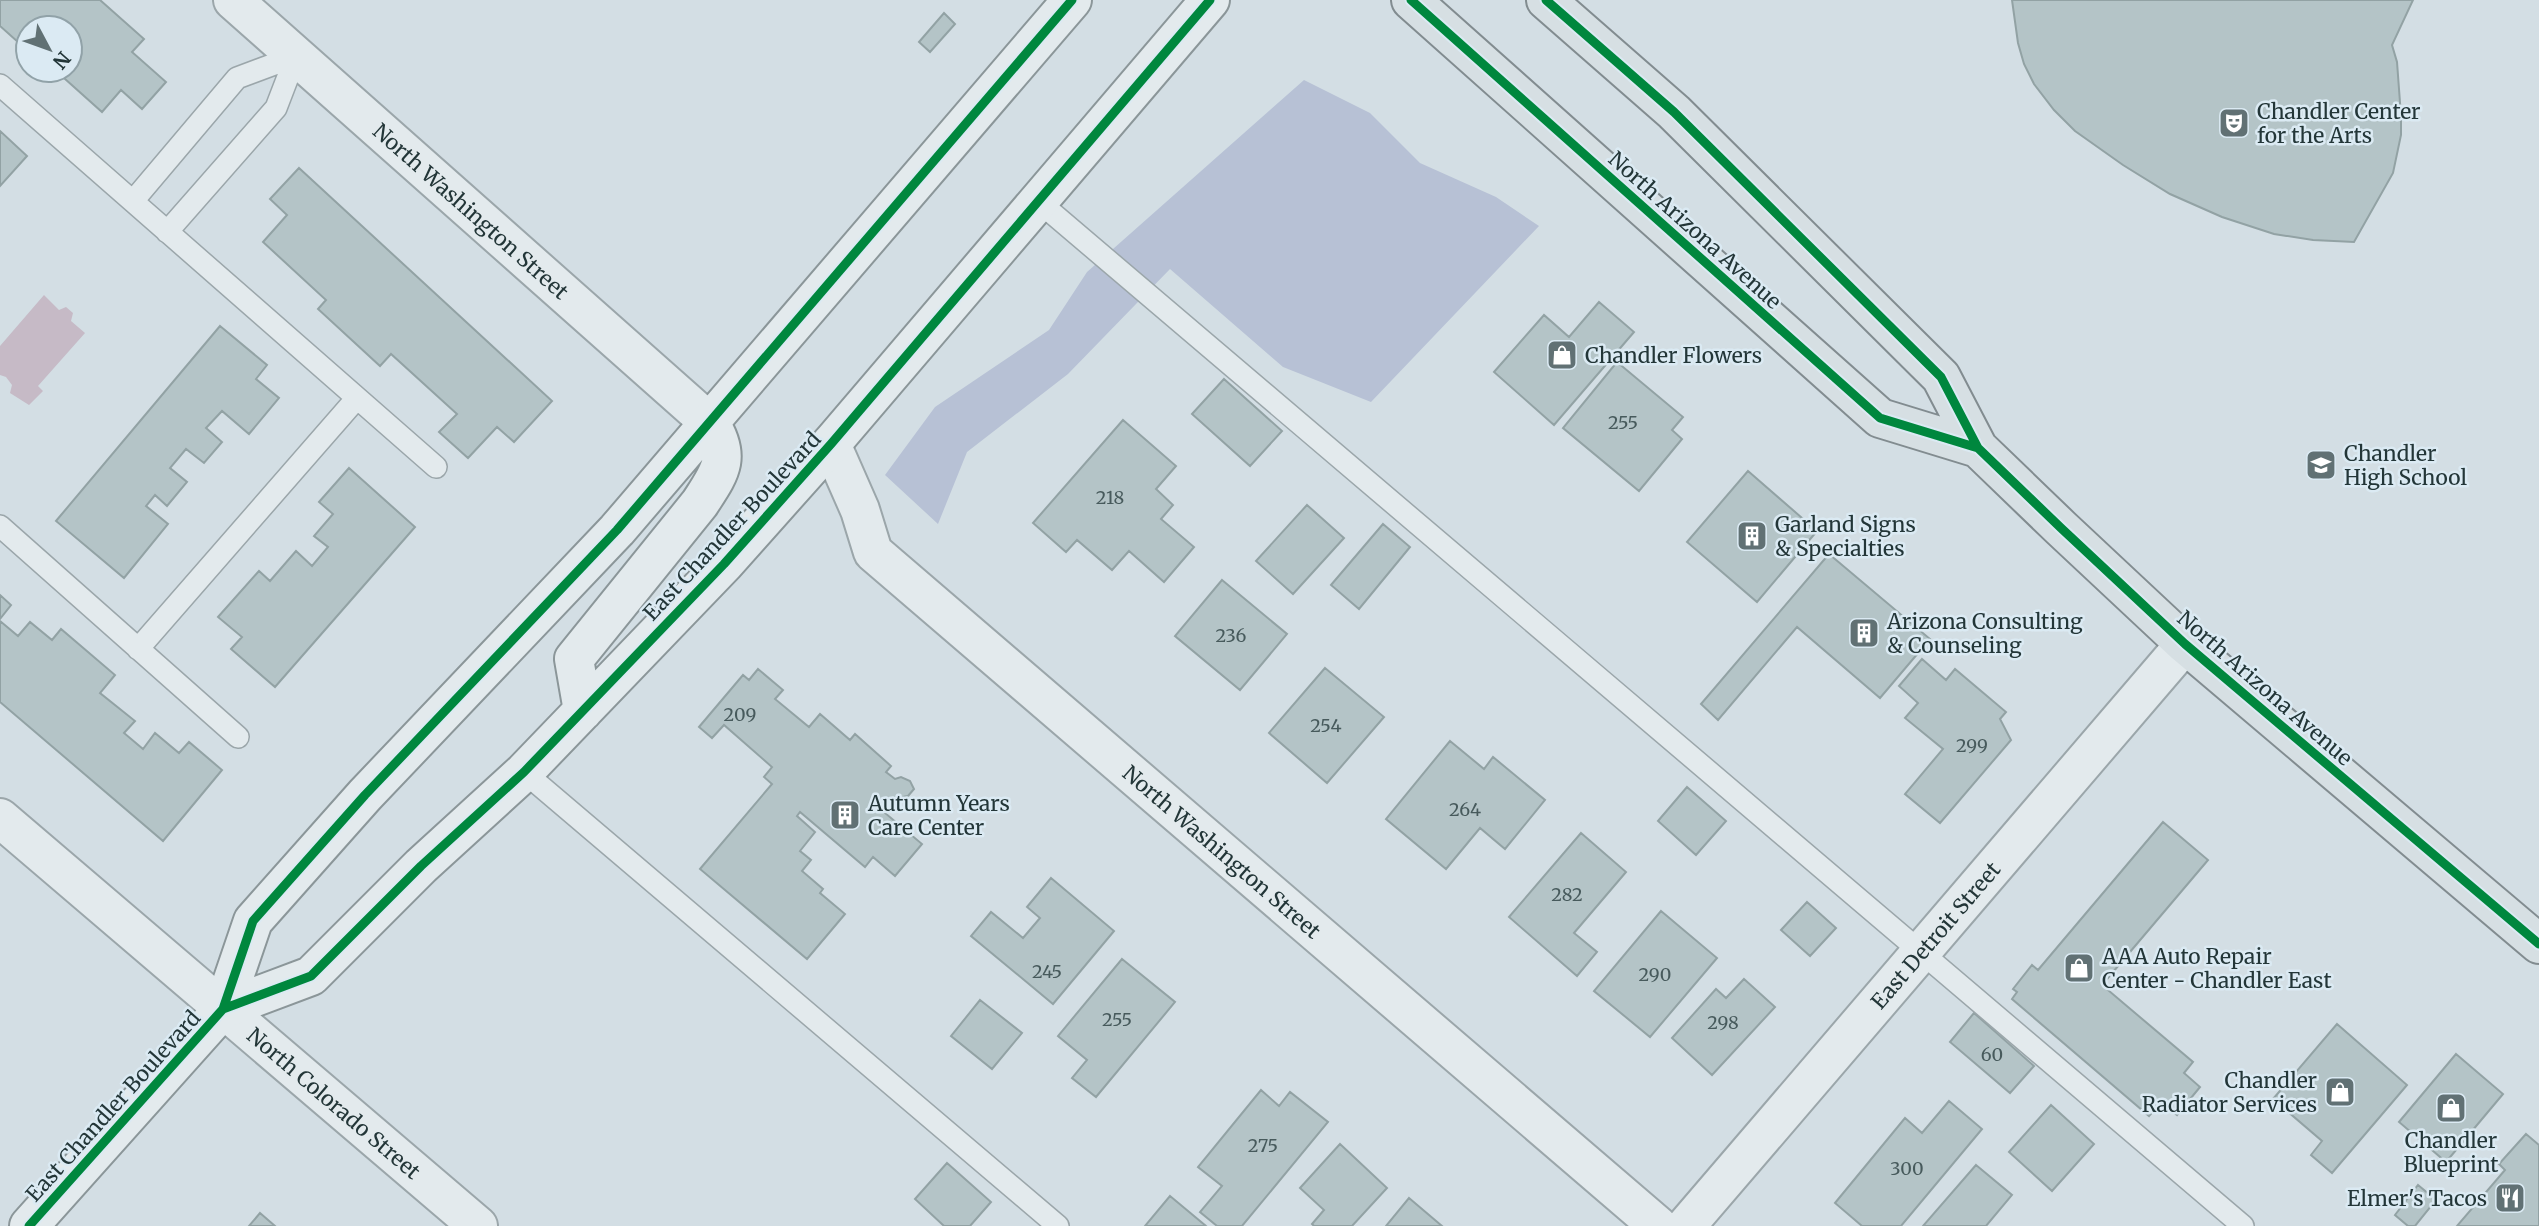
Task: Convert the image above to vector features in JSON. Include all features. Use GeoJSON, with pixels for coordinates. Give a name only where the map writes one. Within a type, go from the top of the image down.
{"type":"FeatureCollection","features":[{"type":"Feature","properties":{"kind":"main road","name":"North Washington Street"},"geometry":{"type":"LineString","coordinates":[[233,0],[710,423]]}},
{"type":"Feature","properties":{"kind":"main road","name":"East Chandler Boulevard"},"geometry":{"type":"LineString","coordinates":[[29,1226],[223,1009],[253,921],[365,795],[617,530],[1072,0]]}},
{"type":"Feature","properties":{"kind":"main road","name":"East Chandler Boulevard"},"geometry":{"type":"LineString","coordinates":[[223,1009],[311,976],[421,866],[524,772],[724,564],[831,444],[1210,0]]}},
{"type":"Feature","properties":{"kind":"main road","name":"North Arizona Avenue"},"geometry":{"type":"LineString","coordinates":[[1411,0],[1880,418],[1978,448]]}},
{"type":"Feature","properties":{"kind":"main road","name":"North Arizona Avenue"},"geometry":{"type":"LineString","coordinates":[[1546,0],[1674,112],[1941,377],[1978,448],[2185,644],[2539,944]]}},
{"type":"Feature","properties":{"kind":"main road"},"geometry":{"type":"LineString","coordinates":[[583,711],[574,659],[700,503],[715,480],[723,464],[722,447],[710,423]]}},
{"type":"Feature","properties":{"kind":"main road","name":"North Washington Street"},"geometry":{"type":"LineString","coordinates":[[831,444],[860,509],[873,552],[1658,1226]]}},
{"type":"Feature","properties":{"kind":"main road","name":"East Detroit Street"},"geometry":{"type":"LineString","coordinates":[[1686,1226],[2185,644]]}},
{"type":"Feature","properties":{"kind":"main road","name":"North Colorado Street"},"geometry":{"type":"LineString","coordinates":[[0,818],[478,1226]]}},
{"type":"Feature","properties":{"kind":"lane"},"geometry":{"type":"LineString","coordinates":[[133,201],[237,78],[296,56]]}},
{"type":"Feature","properties":{"kind":"lane"},"geometry":{"type":"LineString","coordinates":[[167,232],[276,108],[296,56]]}},
{"type":"Feature","properties":{"kind":"lane"},"geometry":{"type":"LineString","coordinates":[[0,85],[436,467]]}},
{"type":"Feature","properties":{"kind":"lane"},"geometry":{"type":"LineString","coordinates":[[1038,201],[2243,1226]]}},
{"type":"Feature","properties":{"kind":"lane"},"geometry":{"type":"LineString","coordinates":[[138,649],[357,398]]}},
{"type":"Feature","properties":{"kind":"lane"},"geometry":{"type":"LineString","coordinates":[[0,526],[238,737]]}},
{"type":"Feature","properties":{"kind":"lane"},"geometry":{"type":"LineString","coordinates":[[524,772],[1058,1226]]}},
{"type":"Feature","properties":{"kind":"shaded area"},"geometry":{"type":"Polygon","coordinates":[[[1304,80],[1370,113],[1420,163],[1496,197],[1539,226],[1371,402],[1283,367],[1170,269],[1068,374],[967,452],[938,524],[885,475],[935,407],[1049,330],[1087,272],[1304,80]]]}},
{"type":"Feature","properties":{"kind":"shaded area"},"geometry":{"type":"Polygon","coordinates":[[[44,295],[59,310],[66,307],[73,313],[71,321],[85,333],[38,386],[43,391],[29,405],[10,393],[12,385],[6,377],[0,375],[0,346],[44,295]]]}},
{"type":"Feature","properties":{"kind":"building"},"geometry":{"type":"Polygon","coordinates":[[[0,0],[100,0],[144,39],[132,52],[166,82],[142,109],[121,90],[102,112],[71,84],[84,84],[84,14],[14,14],[14,38],[0,26],[0,0]]]}},
{"type":"Feature","properties":{"kind":"building","name":"Chandler Center for the Arts"},"geometry":{"type":"Polygon","coordinates":[[[2012,0],[2413,0],[2392,45],[2397,62],[2401,116],[2401,135],[2393,173],[2354,242],[2274,234],[2222,217],[2170,194],[2123,165],[2075,131],[2034,84],[2018,43],[2012,0]]]}},
{"type":"Feature","properties":{"kind":"building"},"geometry":{"type":"Polygon","coordinates":[[[944,13],[955,24],[930,52],[919,42],[944,13]]]}},
{"type":"Feature","properties":{"kind":"building"},"geometry":{"type":"Polygon","coordinates":[[[0,131],[27,156],[0,186],[0,131]]]}},
{"type":"Feature","properties":{"kind":"building"},"geometry":{"type":"Polygon","coordinates":[[[299,168],[552,401],[514,442],[497,427],[468,458],[439,432],[457,414],[391,354],[380,366],[318,309],[326,300],[263,242],[287,215],[270,199],[299,168]]]}},
{"type":"Feature","properties":{"kind":"building","name":"Chandler Flowers"},"geometry":{"type":"Polygon","coordinates":[[[1599,302],[1634,332],[1554,425],[1494,372],[1544,315],[1569,337],[1599,302]]]}},
{"type":"Feature","properties":{"kind":"building"},"geometry":{"type":"Polygon","coordinates":[[[220,326],[267,365],[256,379],[279,398],[249,434],[222,411],[206,428],[222,442],[204,463],[186,449],[170,468],[187,482],[167,506],[155,495],[146,506],[168,524],[124,578],[56,521],[220,326]]]}},
{"type":"Feature","properties":{"kind":"building"},"geometry":{"type":"Polygon","coordinates":[[[1617,362],[1683,417],[1672,430],[1682,439],[1639,491],[1563,428],[1617,362]]]}},
{"type":"Feature","properties":{"kind":"building"},"geometry":{"type":"Polygon","coordinates":[[[1224,379],[1282,431],[1250,466],[1192,414],[1224,379]]]}},
{"type":"Feature","properties":{"kind":"building"},"geometry":{"type":"Polygon","coordinates":[[[1123,420],[1176,466],[1156,489],[1173,505],[1161,519],[1194,547],[1164,582],[1129,551],[1112,570],[1077,540],[1066,552],[1033,523],[1123,420]]]}},
{"type":"Feature","properties":{"kind":"building"},"geometry":{"type":"Polygon","coordinates":[[[349,468],[415,527],[275,687],[231,649],[242,637],[218,617],[259,571],[270,581],[296,551],[312,566],[328,547],[314,536],[333,514],[319,502],[349,468]]]}},
{"type":"Feature","properties":{"kind":"building","name":"Garland Signs & Specialties"},"geometry":{"type":"Polygon","coordinates":[[[1748,471],[1817,531],[1757,602],[1687,542],[1748,471]]]}},
{"type":"Feature","properties":{"kind":"building"},"geometry":{"type":"Polygon","coordinates":[[[1307,505],[1344,538],[1293,594],[1256,561],[1307,505]]]}},
{"type":"Feature","properties":{"kind":"building"},"geometry":{"type":"Polygon","coordinates":[[[1383,524],[1410,547],[1359,609],[1331,585],[1383,524]]]}},
{"type":"Feature","properties":{"kind":"building","name":"Arizona Consulting & Counseling"},"geometry":{"type":"Polygon","coordinates":[[[1829,554],[1930,639],[1880,698],[1797,627],[1718,720],[1701,704],[1829,554]]]}},
{"type":"Feature","properties":{"kind":"building"},"geometry":{"type":"Polygon","coordinates":[[[1222,580],[1287,634],[1240,690],[1175,636],[1222,580]]]}},
{"type":"Feature","properties":{"kind":"building"},"geometry":{"type":"Polygon","coordinates":[[[0,595],[11,605],[0,619],[0,595]]]}},
{"type":"Feature","properties":{"kind":"building"},"geometry":{"type":"Polygon","coordinates":[[[0,621],[18,636],[30,622],[52,640],[61,629],[115,675],[100,693],[135,721],[124,733],[143,749],[155,733],[179,753],[189,742],[222,770],[163,841],[0,702],[0,621]]]}},
{"type":"Feature","properties":{"kind":"building"},"geometry":{"type":"Polygon","coordinates":[[[1922,659],[1946,680],[1955,669],[2006,712],[2000,719],[2011,740],[1940,823],[1905,794],[1943,749],[1905,718],[1918,703],[1899,686],[1922,659]]]}},
{"type":"Feature","properties":{"kind":"building"},"geometry":{"type":"Polygon","coordinates":[[[1325,668],[1384,717],[1327,783],[1269,733],[1325,668]]]}},
{"type":"Feature","properties":{"kind":"building","name":"Autumn Years Care Center"},"geometry":{"type":"Polygon","coordinates":[[[758,669],[783,690],[775,699],[809,727],[820,714],[850,740],[855,734],[891,766],[886,772],[895,779],[901,777],[910,781],[914,789],[908,796],[898,798],[885,813],[922,844],[895,876],[873,857],[865,867],[800,812],[797,816],[815,832],[800,851],[811,860],[802,871],[823,889],[820,893],[845,914],[807,959],[700,869],[772,784],[764,777],[772,767],[724,725],[712,738],[699,727],[743,675],[749,680],[758,669]]]}},
{"type":"Feature","properties":{"kind":"building"},"geometry":{"type":"Polygon","coordinates":[[[1450,741],[1484,769],[1493,757],[1545,800],[1505,849],[1480,828],[1446,869],[1386,819],[1450,741]]]}},
{"type":"Feature","properties":{"kind":"building"},"geometry":{"type":"Polygon","coordinates":[[[1687,787],[1726,821],[1696,855],[1658,821],[1687,787]]]}},
{"type":"Feature","properties":{"kind":"building","name":"AAA Auto Repair Center - Chandler East"},"geometry":{"type":"Polygon","coordinates":[[[2163,822],[2208,860],[2102,985],[2193,1062],[2184,1073],[2200,1087],[2177,1115],[2161,1102],[2149,1116],[2012,999],[2017,992],[2013,989],[2032,965],[2038,970],[2163,822]]]}},
{"type":"Feature","properties":{"kind":"building"},"geometry":{"type":"Polygon","coordinates":[[[1581,833],[1626,872],[1574,933],[1597,952],[1577,976],[1509,917],[1581,833]]]}},
{"type":"Feature","properties":{"kind":"building"},"geometry":{"type":"Polygon","coordinates":[[[1051,878],[1114,931],[1053,1004],[971,936],[991,912],[1023,938],[1040,918],[1027,907],[1051,878]]]}},
{"type":"Feature","properties":{"kind":"building"},"geometry":{"type":"Polygon","coordinates":[[[1807,902],[1836,928],[1810,956],[1781,930],[1807,902]]]}},
{"type":"Feature","properties":{"kind":"building"},"geometry":{"type":"Polygon","coordinates":[[[1661,911],[1717,958],[1650,1037],[1594,991],[1661,911]]]}},
{"type":"Feature","properties":{"kind":"building"},"geometry":{"type":"Polygon","coordinates":[[[1122,959],[1175,1002],[1096,1097],[1072,1078],[1087,1060],[1058,1036],[1122,959]]]}},
{"type":"Feature","properties":{"kind":"building"},"geometry":{"type":"Polygon","coordinates":[[[1744,979],[1775,1007],[1712,1075],[1672,1038],[1716,989],[1726,998],[1744,979]]]}},
{"type":"Feature","properties":{"kind":"building"},"geometry":{"type":"Polygon","coordinates":[[[980,1000],[1022,1033],[992,1069],[951,1036],[980,1000]]]}},
{"type":"Feature","properties":{"kind":"building"},"geometry":{"type":"Polygon","coordinates":[[[1974,1013],[2034,1066],[2010,1093],[1950,1042],[1974,1013]]]}},
{"type":"Feature","properties":{"kind":"building","name":"Chandler Radiator Services"},"geometry":{"type":"Polygon","coordinates":[[[2337,1024],[2407,1085],[2332,1173],[2311,1155],[2322,1141],[2273,1099],[2337,1024]]]}},
{"type":"Feature","properties":{"kind":"building","name":"Chandler Blueprint"},"geometry":{"type":"Polygon","coordinates":[[[2456,1054],[2503,1094],[2446,1162],[2399,1122],[2456,1054]]]}},
{"type":"Feature","properties":{"kind":"building"},"geometry":{"type":"Polygon","coordinates":[[[1261,1090],[1279,1106],[1290,1092],[1328,1122],[1242,1226],[1217,1226],[1200,1212],[1222,1186],[1198,1167],[1261,1090]]]}},
{"type":"Feature","properties":{"kind":"building"},"geometry":{"type":"Polygon","coordinates":[[[1949,1101],[1982,1129],[1901,1226],[1862,1226],[1835,1203],[1905,1118],[1922,1133],[1949,1101]]]}},
{"type":"Feature","properties":{"kind":"building"},"geometry":{"type":"Polygon","coordinates":[[[2051,1105],[2094,1144],[2052,1191],[2009,1152],[2051,1105]]]}},
{"type":"Feature","properties":{"kind":"building","name":"Elmer's Tacos"},"geometry":{"type":"Polygon","coordinates":[[[2526,1134],[2539,1145],[2539,1226],[2457,1226],[2505,1170],[2499,1164],[2526,1134]]]}},
{"type":"Feature","properties":{"kind":"building"},"geometry":{"type":"Polygon","coordinates":[[[1340,1144],[1387,1188],[1352,1226],[1314,1226],[1312,1224],[1324,1210],[1300,1188],[1340,1144]]]}},
{"type":"Feature","properties":{"kind":"building"},"geometry":{"type":"Polygon","coordinates":[[[947,1163],[991,1202],[970,1226],[944,1226],[915,1199],[947,1163]]]}},
{"type":"Feature","properties":{"kind":"building"},"geometry":{"type":"Polygon","coordinates":[[[1976,1165],[2012,1195],[1986,1226],[1923,1226],[1976,1165]]]}},
{"type":"Feature","properties":{"kind":"building"},"geometry":{"type":"Polygon","coordinates":[[[2418,1185],[2436,1200],[2415,1226],[2408,1226],[2395,1215],[2418,1185]]]}},
{"type":"Feature","properties":{"kind":"building"},"geometry":{"type":"Polygon","coordinates":[[[1170,1196],[1206,1226],[1145,1226],[1170,1196]]]}},
{"type":"Feature","properties":{"kind":"building"},"geometry":{"type":"Polygon","coordinates":[[[1409,1198],[1442,1226],[1386,1226],[1409,1198]]]}},
{"type":"Feature","properties":{"kind":"building"},"geometry":{"type":"Polygon","coordinates":[[[260,1213],[275,1226],[249,1226],[260,1213]]]}},
{"type":"Feature","properties":{"kind":"cycle path"},"geometry":{"type":"LineString","coordinates":[[29,1226],[223,1009],[253,921],[365,795],[617,530],[1072,0]]}},
{"type":"Feature","properties":{"kind":"cycle path"},"geometry":{"type":"LineString","coordinates":[[223,1009],[311,976],[421,866],[524,772],[724,564],[831,444],[1210,0]]}},
{"type":"Feature","properties":{"kind":"cycle path"},"geometry":{"type":"LineString","coordinates":[[1411,0],[1880,418],[1978,448]]}},
{"type":"Feature","properties":{"kind":"cycle path"},"geometry":{"type":"LineString","coordinates":[[1546,0],[1674,112],[1941,377],[1978,448],[2061,528],[2185,644],[2539,944]]}},
{"type":"Feature","properties":{"kind":"place","name":"Chandler Center for the Arts"},"geometry":{"type":"Point","coordinates":[2234,123]}},
{"type":"Feature","properties":{"kind":"place","name":"Chandler Flowers"},"geometry":{"type":"Point","coordinates":[1562,355]}},
{"type":"Feature","properties":{"kind":"place","name":"Chandler High School"},"geometry":{"type":"Point","coordinates":[2321,465]}},
{"type":"Feature","properties":{"kind":"place","name":"Garland Signs & Specialties"},"geometry":{"type":"Point","coordinates":[1752,536]}},
{"type":"Feature","properties":{"kind":"place","name":"Arizona Consulting & Counseling"},"geometry":{"type":"Point","coordinates":[1864,633]}},
{"type":"Feature","properties":{"kind":"place","name":"Autumn Years Care Center"},"geometry":{"type":"Point","coordinates":[845,815]}},
{"type":"Feature","properties":{"kind":"place","name":"AAA Auto Repair Center - Chandler East"},"geometry":{"type":"Point","coordinates":[2079,968]}},
{"type":"Feature","properties":{"kind":"place","name":"Chandler Radiator Services"},"geometry":{"type":"Point","coordinates":[2340,1092]}},
{"type":"Feature","properties":{"kind":"place","name":"Chandler Blueprint"},"geometry":{"type":"Point","coordinates":[2451,1108]}},
{"type":"Feature","properties":{"kind":"place","name":"Elmer's Tacos"},"geometry":{"type":"Point","coordinates":[2510,1198]}}]}
